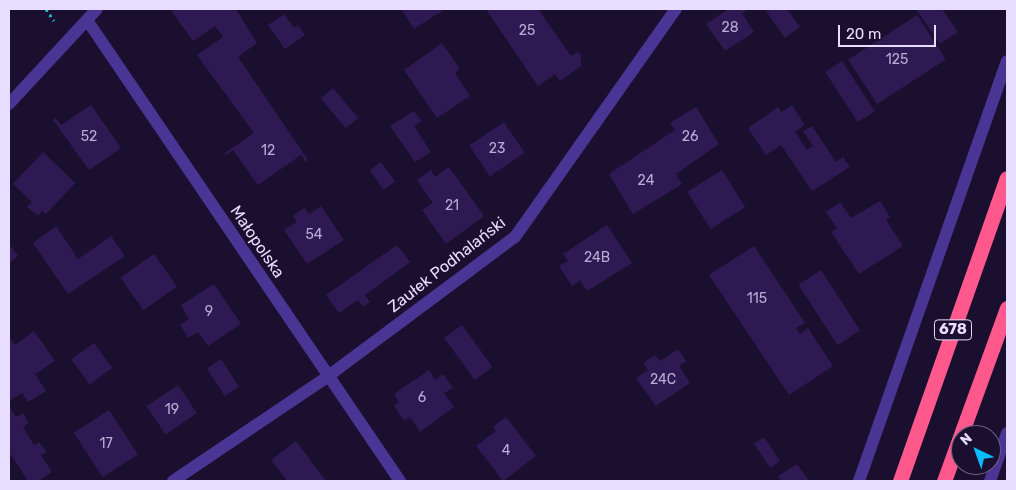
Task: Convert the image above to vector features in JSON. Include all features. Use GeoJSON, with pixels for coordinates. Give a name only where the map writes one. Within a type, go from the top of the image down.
{"type":"FeatureCollection","features":[{"type":"Feature","properties":{"kind":"highway","name":"678"},"geometry":{"type":"LineString","coordinates":[[900,481],[1007,178]]}},
{"type":"Feature","properties":{"kind":"highway","name":"678"},"geometry":{"type":"LineString","coordinates":[[944,481],[1007,308]]}},
{"type":"Feature","properties":{"kind":"street"},"geometry":{"type":"LineString","coordinates":[[9,104],[97,9]]}},
{"type":"Feature","properties":{"kind":"street","name":"Zaułek Podhalański"},"geometry":{"type":"LineString","coordinates":[[173,481],[328,376],[515,237],[676,9]]}},
{"type":"Feature","properties":{"kind":"street","name":"Małopolska"},"geometry":{"type":"LineString","coordinates":[[88,20],[400,481]]}},
{"type":"Feature","properties":{"kind":"street"},"geometry":{"type":"LineString","coordinates":[[859,481],[1007,61]]}},
{"type":"Feature","properties":{"kind":"street"},"geometry":{"type":"LineString","coordinates":[[990,481],[1007,433]]}},
{"type":"Feature","properties":{"kind":"building"},"geometry":{"type":"Polygon","coordinates":[[[170,9],[236,9],[257,43],[238,57],[308,160],[306,162],[301,155],[258,185],[233,150],[226,155],[225,153],[254,133],[197,55],[223,37],[215,26],[193,41],[170,9]]]}},
{"type":"Feature","properties":{"kind":"building"},"geometry":{"type":"Polygon","coordinates":[[[401,9],[445,9],[414,29],[401,9]]]}},
{"type":"Feature","properties":{"kind":"building"},"geometry":{"type":"Polygon","coordinates":[[[490,9],[538,9],[571,56],[578,52],[581,55],[581,66],[560,81],[555,74],[538,86],[487,11],[490,9]]]}},
{"type":"Feature","properties":{"kind":"building"},"geometry":{"type":"Polygon","coordinates":[[[729,9],[749,9],[742,13],[754,32],[725,51],[706,24],[729,9]]]}},
{"type":"Feature","properties":{"kind":"building"},"geometry":{"type":"Polygon","coordinates":[[[769,9],[787,9],[800,27],[785,38],[766,11],[769,9]]]}},
{"type":"Feature","properties":{"kind":"building"},"geometry":{"type":"Polygon","coordinates":[[[916,9],[942,9],[958,32],[940,44],[916,9]]]}},
{"type":"Feature","properties":{"kind":"building"},"geometry":{"type":"Polygon","coordinates":[[[284,14],[294,28],[298,25],[305,35],[285,49],[268,25],[284,14]]]}},
{"type":"Feature","properties":{"kind":"building"},"geometry":{"type":"Polygon","coordinates":[[[917,15],[946,59],[877,104],[848,60],[917,15]]]}},
{"type":"Feature","properties":{"kind":"building"},"geometry":{"type":"Polygon","coordinates":[[[442,43],[460,69],[455,73],[470,96],[437,118],[404,70],[442,43]]]}},
{"type":"Feature","properties":{"kind":"building"},"geometry":{"type":"Polygon","coordinates":[[[842,61],[875,111],[858,122],[825,72],[842,61]]]}},
{"type":"Feature","properties":{"kind":"building"},"geometry":{"type":"Polygon","coordinates":[[[333,88],[358,118],[346,128],[321,98],[333,88]]]}},
{"type":"Feature","properties":{"kind":"building"},"geometry":{"type":"Polygon","coordinates":[[[91,105],[121,148],[89,170],[53,120],[56,118],[61,125],[91,105]]]}},
{"type":"Feature","properties":{"kind":"building"},"geometry":{"type":"Polygon","coordinates":[[[792,105],[805,125],[795,132],[807,150],[813,146],[803,131],[812,126],[836,162],[843,157],[850,167],[812,191],[781,145],[766,155],[748,128],[778,107],[781,112],[792,105]]]}},
{"type":"Feature","properties":{"kind":"building"},"geometry":{"type":"Polygon","coordinates":[[[696,107],[719,144],[676,174],[682,184],[633,214],[609,174],[675,130],[670,123],[696,107]]]}},
{"type":"Feature","properties":{"kind":"building"},"geometry":{"type":"Polygon","coordinates":[[[414,111],[421,121],[414,126],[431,152],[415,162],[390,126],[414,111]]]}},
{"type":"Feature","properties":{"kind":"building"},"geometry":{"type":"Polygon","coordinates":[[[504,122],[525,153],[490,176],[469,145],[504,122]]]}},
{"type":"Feature","properties":{"kind":"building"},"geometry":{"type":"Polygon","coordinates":[[[43,152],[75,183],[46,214],[42,211],[38,216],[27,207],[32,202],[13,184],[43,152]]]}},
{"type":"Feature","properties":{"kind":"building"},"geometry":{"type":"Polygon","coordinates":[[[381,162],[395,181],[384,190],[370,170],[381,162]]]}},
{"type":"Feature","properties":{"kind":"building"},"geometry":{"type":"Polygon","coordinates":[[[449,167],[484,216],[446,244],[422,210],[433,203],[417,180],[431,170],[435,177],[449,167]]]}},
{"type":"Feature","properties":{"kind":"building"},"geometry":{"type":"Polygon","coordinates":[[[722,170],[745,207],[711,229],[687,192],[722,170]]]}},
{"type":"Feature","properties":{"kind":"building"},"geometry":{"type":"Polygon","coordinates":[[[880,201],[890,217],[886,220],[903,246],[859,274],[831,232],[837,228],[826,212],[840,202],[851,218],[880,201]]]}},
{"type":"Feature","properties":{"kind":"building"},"geometry":{"type":"Polygon","coordinates":[[[321,206],[344,240],[307,264],[284,230],[297,222],[293,216],[304,208],[309,214],[321,206]]]}},
{"type":"Feature","properties":{"kind":"building"},"geometry":{"type":"Polygon","coordinates":[[[607,225],[632,263],[587,291],[580,280],[572,286],[559,266],[568,261],[563,254],[607,225]]]}},
{"type":"Feature","properties":{"kind":"building"},"geometry":{"type":"Polygon","coordinates":[[[56,226],[78,259],[111,236],[125,256],[68,294],[33,243],[56,226]]]}},
{"type":"Feature","properties":{"kind":"building"},"geometry":{"type":"Polygon","coordinates":[[[9,244],[18,256],[9,263],[9,244]]]}},
{"type":"Feature","properties":{"kind":"building"},"geometry":{"type":"Polygon","coordinates":[[[397,245],[410,262],[365,295],[370,302],[363,307],[358,300],[339,313],[326,295],[397,245]]]}},
{"type":"Feature","properties":{"kind":"building"},"geometry":{"type":"Polygon","coordinates":[[[754,246],[805,323],[796,328],[800,334],[808,328],[833,366],[789,395],[709,275],[754,246]]]}},
{"type":"Feature","properties":{"kind":"building"},"geometry":{"type":"Polygon","coordinates":[[[154,254],[177,287],[143,310],[120,278],[154,254]]]}},
{"type":"Feature","properties":{"kind":"building"},"geometry":{"type":"Polygon","coordinates":[[[821,270],[860,330],[838,345],[798,285],[821,270]]]}},
{"type":"Feature","properties":{"kind":"building"},"geometry":{"type":"Polygon","coordinates":[[[214,284],[241,324],[208,346],[198,332],[188,338],[180,325],[189,319],[181,305],[214,284]]]}},
{"type":"Feature","properties":{"kind":"building"},"geometry":{"type":"Polygon","coordinates":[[[462,325],[493,367],[475,380],[444,338],[462,325]]]}},
{"type":"Feature","properties":{"kind":"building"},"geometry":{"type":"Polygon","coordinates":[[[34,331],[55,361],[35,374],[46,391],[28,402],[22,393],[9,401],[9,337],[15,345],[34,331]]]}},
{"type":"Feature","properties":{"kind":"building"},"geometry":{"type":"Polygon","coordinates":[[[94,343],[112,368],[90,385],[71,359],[94,343]]]}},
{"type":"Feature","properties":{"kind":"building"},"geometry":{"type":"Polygon","coordinates":[[[678,349],[686,361],[679,366],[690,383],[656,406],[636,378],[648,370],[643,363],[655,355],[660,361],[678,349]]]}},
{"type":"Feature","properties":{"kind":"building"},"geometry":{"type":"Polygon","coordinates":[[[221,359],[239,387],[225,396],[207,368],[221,359]]]}},
{"type":"Feature","properties":{"kind":"building"},"geometry":{"type":"Polygon","coordinates":[[[429,370],[435,380],[443,374],[453,388],[444,393],[454,407],[420,432],[410,417],[404,421],[394,406],[399,402],[394,394],[429,370]]]}},
{"type":"Feature","properties":{"kind":"building"},"geometry":{"type":"Polygon","coordinates":[[[178,385],[197,413],[166,434],[146,406],[178,385]]]}},
{"type":"Feature","properties":{"kind":"building"},"geometry":{"type":"Polygon","coordinates":[[[9,406],[16,417],[23,413],[29,423],[23,427],[34,445],[39,442],[47,452],[41,455],[52,472],[38,481],[28,481],[9,452],[9,406]]]}},
{"type":"Feature","properties":{"kind":"building"},"geometry":{"type":"Polygon","coordinates":[[[109,410],[138,454],[103,477],[74,433],[109,410]]]}},
{"type":"Feature","properties":{"kind":"building"},"geometry":{"type":"Polygon","coordinates":[[[506,417],[536,456],[503,481],[476,446],[496,431],[493,427],[506,417]]]}},
{"type":"Feature","properties":{"kind":"building"},"geometry":{"type":"Polygon","coordinates":[[[764,437],[780,461],[770,468],[754,444],[764,437]]]}},
{"type":"Feature","properties":{"kind":"building"},"geometry":{"type":"Polygon","coordinates":[[[296,441],[326,481],[287,481],[271,460],[296,441]]]}},
{"type":"Feature","properties":{"kind":"building"},"geometry":{"type":"Polygon","coordinates":[[[797,464],[809,481],[781,481],[778,476],[797,464]]]}}]}
